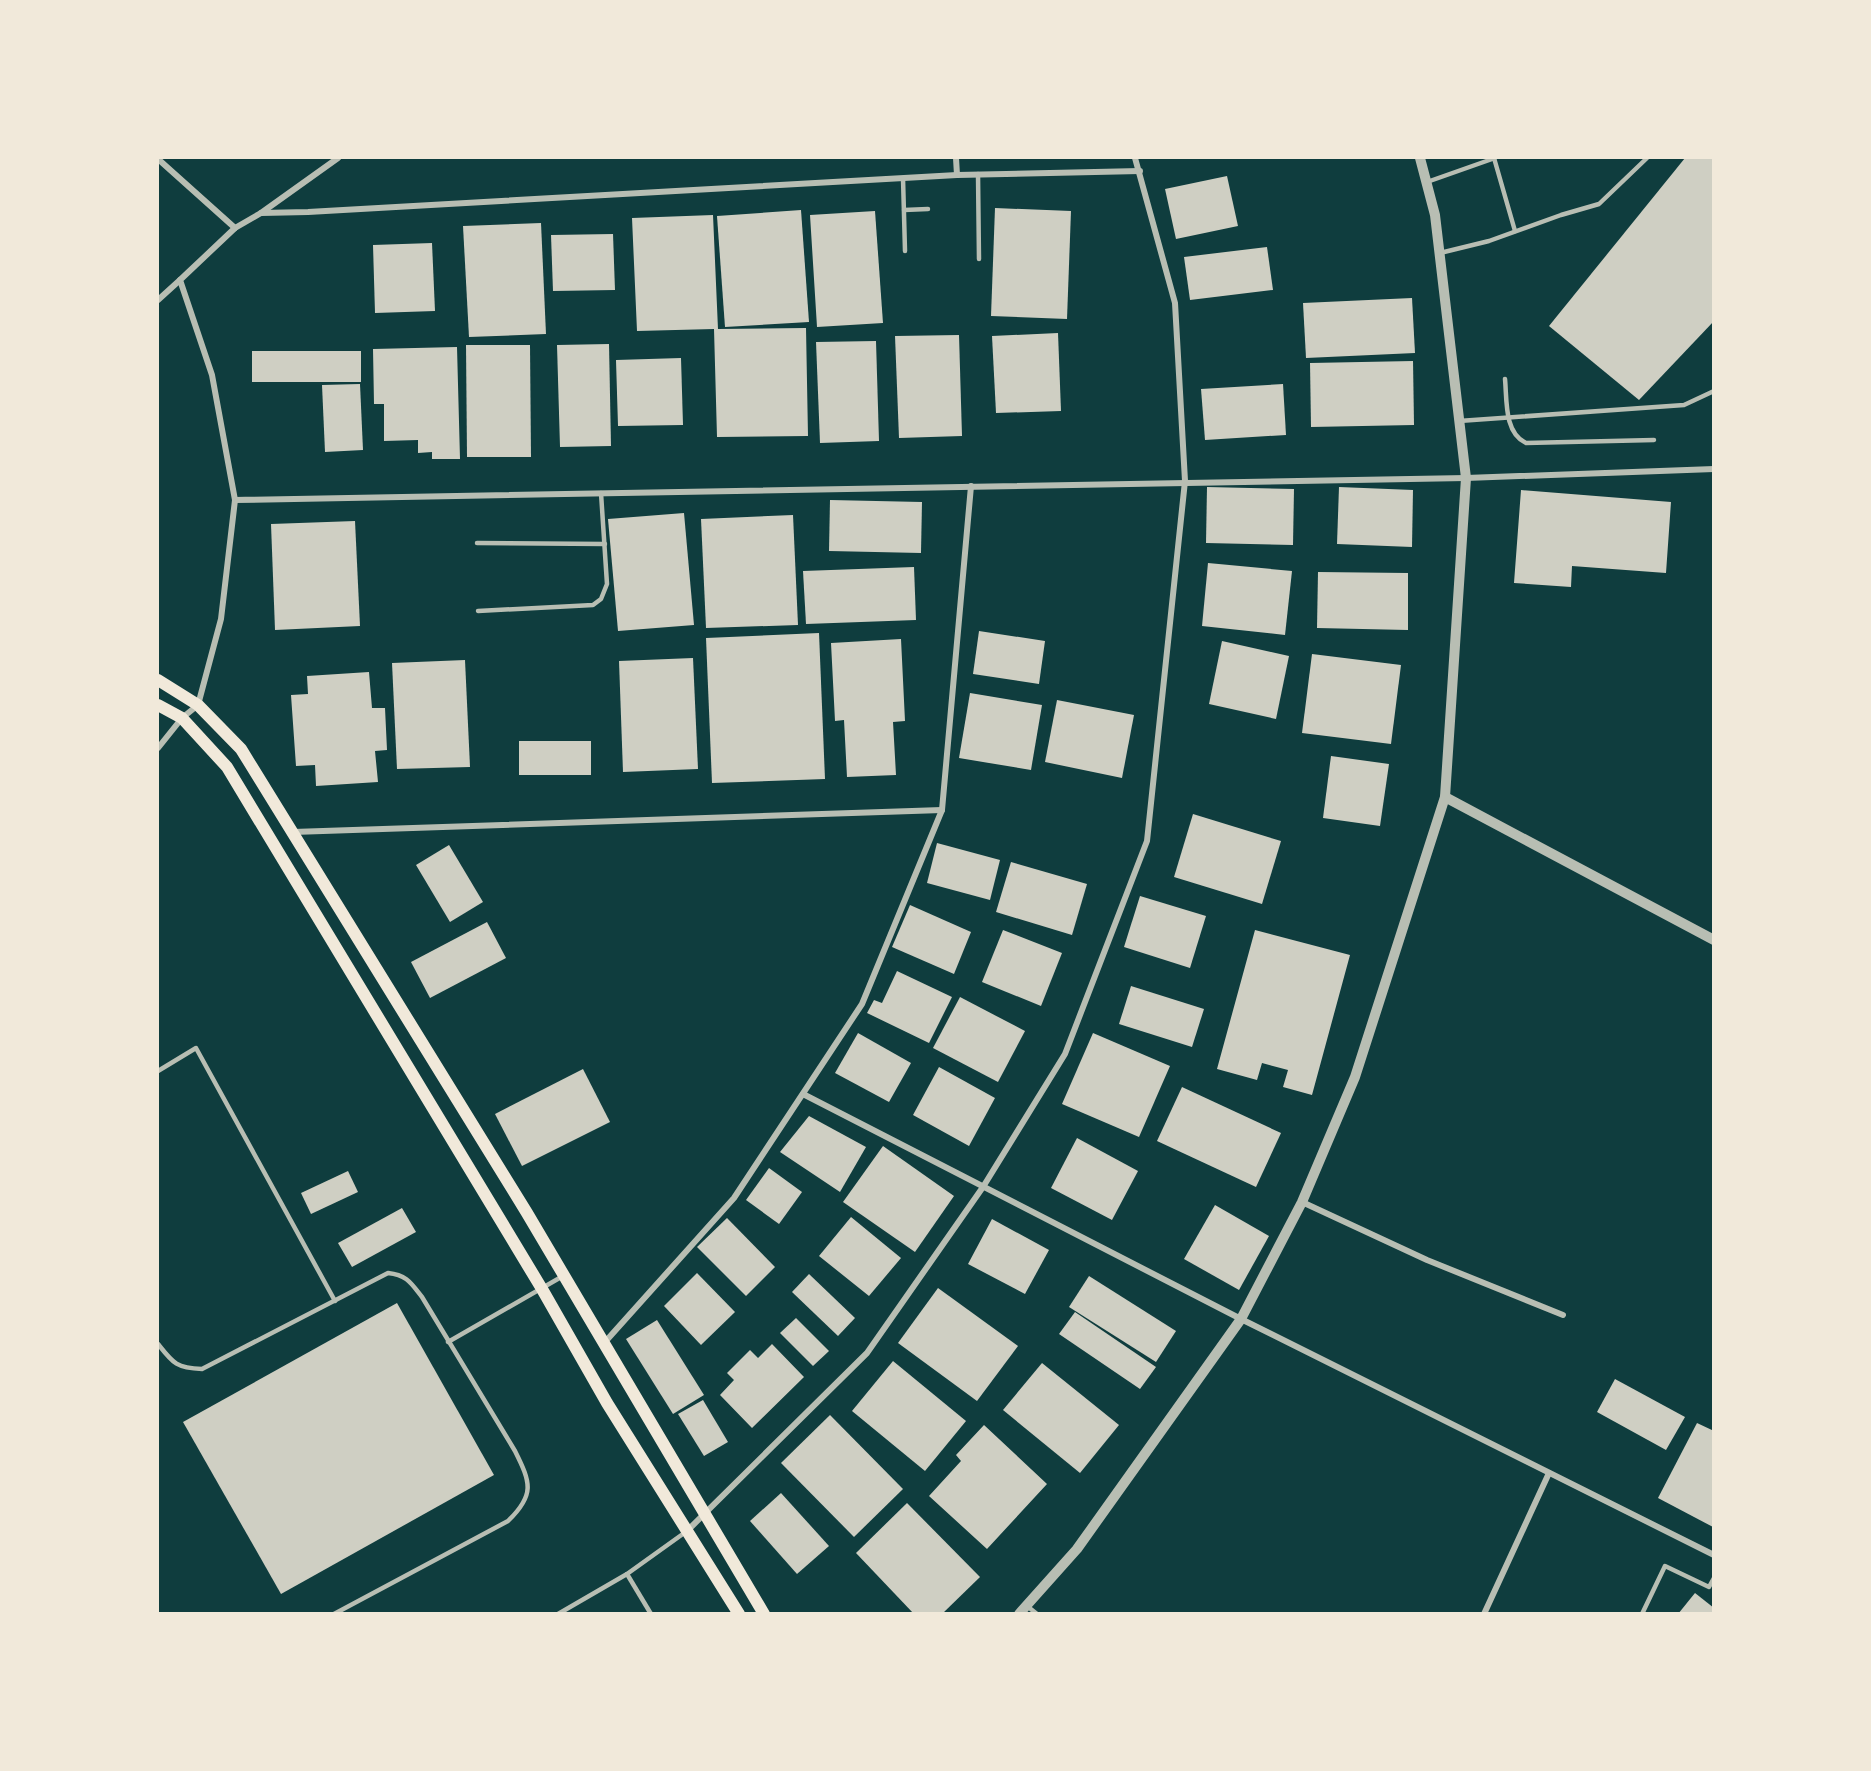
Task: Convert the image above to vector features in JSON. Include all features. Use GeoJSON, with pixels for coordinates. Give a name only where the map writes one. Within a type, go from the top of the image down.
{"type":"FeatureCollection","features":[{"type":"Feature","properties":{"kind":"main road"},"geometry":{"type":"LineString","coordinates":[[158,680],[198,705],[241,749],[605,1342],[764,1614]]}},
{"type":"Feature","properties":{"kind":"main road"},"geometry":{"type":"LineString","coordinates":[[158,705],[182,718],[227,767],[542,1288],[607,1403],[739,1614]]}},
{"type":"Feature","properties":{"kind":"street"},"geometry":{"type":"LineString","coordinates":[[158,300],[235,228],[261,213],[338,158]]}},
{"type":"Feature","properties":{"kind":"street"},"geometry":{"type":"LineString","coordinates":[[956,158],[957,175]]}},
{"type":"Feature","properties":{"kind":"street"},"geometry":{"type":"LineString","coordinates":[[687,1531],[867,1353],[983,1187],[1065,1054],[1147,841],[1185,481],[1175,303],[1135,158]]}},
{"type":"Feature","properties":{"kind":"street"},"geometry":{"type":"LineString","coordinates":[[1023,1610],[1077,1549],[1240,1319],[1302,1202],[1355,1077],[1445,797],[1466,478],[1436,215],[1420,158]]}},
{"type":"Feature","properties":{"kind":"street"},"geometry":{"type":"LineString","coordinates":[[158,159],[235,228]]}},
{"type":"Feature","properties":{"kind":"street"},"geometry":{"type":"LineString","coordinates":[[261,213],[957,175],[1140,171]]}},
{"type":"Feature","properties":{"kind":"street"},"geometry":{"type":"LineString","coordinates":[[158,748],[182,718],[198,705],[221,619],[235,500],[212,375],[180,280]]}},
{"type":"Feature","properties":{"kind":"street"},"geometry":{"type":"LineString","coordinates":[[235,500],[1185,481],[1466,478],[1713,469]]}},
{"type":"Feature","properties":{"kind":"street"},"geometry":{"type":"LineString","coordinates":[[605,1342],[734,1198],[862,1004],[942,810],[971,486]]}},
{"type":"Feature","properties":{"kind":"street"},"geometry":{"type":"LineString","coordinates":[[1445,797],[1713,940]]}},
{"type":"Feature","properties":{"kind":"street"},"geometry":{"type":"LineString","coordinates":[[293,832],[942,810]]}},
{"type":"Feature","properties":{"kind":"street"},"geometry":{"type":"LineString","coordinates":[[803,1094],[1240,1319],[1713,1554]]}},
{"type":"Feature","properties":{"kind":"street"},"geometry":{"type":"LineString","coordinates":[[1302,1202],[1427,1260],[1563,1316]]}},
{"type":"Feature","properties":{"kind":"street"},"geometry":{"type":"LineString","coordinates":[[1485,1614],[1549,1473]]}},
{"type":"Feature","properties":{"kind":"lane"},"geometry":{"type":"LineString","coordinates":[[1427,182],[1495,158],[1515,231]]}},
{"type":"Feature","properties":{"kind":"lane"},"geometry":{"type":"LineString","coordinates":[[1440,253],[1475,245],[1599,204],[1647,158]]}},
{"type":"Feature","properties":{"kind":"lane"},"geometry":{"type":"LineString","coordinates":[[978,174],[979,259]]}},
{"type":"Feature","properties":{"kind":"lane"},"geometry":{"type":"LineString","coordinates":[[903,178],[905,251]]}},
{"type":"Feature","properties":{"kind":"lane"},"geometry":{"type":"LineString","coordinates":[[904,210],[928,209]]}},
{"type":"Feature","properties":{"kind":"lane"},"geometry":{"type":"LineString","coordinates":[[1505,379],[1509,418],[1517,439],[1526,443],[1654,440]]}},
{"type":"Feature","properties":{"kind":"lane"},"geometry":{"type":"LineString","coordinates":[[1459,421],[1684,405],[1713,392]]}},
{"type":"Feature","properties":{"kind":"lane"},"geometry":{"type":"LineString","coordinates":[[478,611],[593,605],[601,599],[607,584],[601,493]]}},
{"type":"Feature","properties":{"kind":"lane"},"geometry":{"type":"LineString","coordinates":[[477,543],[605,544]]}},
{"type":"Feature","properties":{"kind":"lane"},"geometry":{"type":"LineString","coordinates":[[158,1071],[196,1048],[335,1301]]}},
{"type":"Feature","properties":{"kind":"lane"},"geometry":{"type":"LineString","coordinates":[[158,1344],[172,1360],[184,1369],[202,1369],[388,1273],[401,1274],[412,1283],[422,1297],[525,1472],[528,1493],[522,1508],[508,1521],[334,1614]]}},
{"type":"Feature","properties":{"kind":"lane"},"geometry":{"type":"LineString","coordinates":[[448,1342],[564,1275]]}},
{"type":"Feature","properties":{"kind":"lane"},"geometry":{"type":"LineString","coordinates":[[560,1613],[627,1574],[687,1531]]}},
{"type":"Feature","properties":{"kind":"lane"},"geometry":{"type":"LineString","coordinates":[[1642,1614],[1665,1566],[1709,1587],[1713,1578]]}},
{"type":"Feature","properties":{"kind":"lane"},"geometry":{"type":"LineString","coordinates":[[627,1574],[651,1614]]}},
{"type":"Feature","properties":{"kind":"lane"},"geometry":{"type":"LineString","coordinates":[[1023,1610],[1037,1614]]}},
{"type":"Feature","properties":{"kind":"building"},"geometry":{"type":"Polygon","coordinates":[[[1685,158],[1714,158],[1714,321],[1639,400],[1549,326],[1685,158]]]}},
{"type":"Feature","properties":{"kind":"building"},"geometry":{"type":"Polygon","coordinates":[[[1227,176],[1238,226],[1176,239],[1165,189],[1227,176]]]}},
{"type":"Feature","properties":{"kind":"building"},"geometry":{"type":"Polygon","coordinates":[[[995,208],[1071,211],[1067,319],[991,316],[995,208]]]}},
{"type":"Feature","properties":{"kind":"building"},"geometry":{"type":"Polygon","coordinates":[[[801,210],[809,322],[725,327],[717,216],[801,210]]]}},
{"type":"Feature","properties":{"kind":"building"},"geometry":{"type":"Polygon","coordinates":[[[875,211],[883,323],[817,327],[810,215],[875,211]]]}},
{"type":"Feature","properties":{"kind":"building"},"geometry":{"type":"Polygon","coordinates":[[[713,215],[718,329],[806,328],[808,436],[717,437],[714,329],[637,331],[632,218],[713,215]]]}},
{"type":"Feature","properties":{"kind":"building"},"geometry":{"type":"Polygon","coordinates":[[[541,223],[546,334],[469,337],[463,226],[541,223]]]}},
{"type":"Feature","properties":{"kind":"building"},"geometry":{"type":"Polygon","coordinates":[[[613,234],[615,290],[553,291],[551,235],[613,234]]]}},
{"type":"Feature","properties":{"kind":"building"},"geometry":{"type":"Polygon","coordinates":[[[432,243],[435,311],[375,313],[373,245],[432,243]]]}},
{"type":"Feature","properties":{"kind":"building"},"geometry":{"type":"Polygon","coordinates":[[[1267,247],[1273,290],[1190,300],[1184,257],[1267,247]]]}},
{"type":"Feature","properties":{"kind":"building"},"geometry":{"type":"Polygon","coordinates":[[[1412,298],[1415,353],[1306,358],[1303,303],[1412,298]]]}},
{"type":"Feature","properties":{"kind":"building"},"geometry":{"type":"Polygon","coordinates":[[[1058,333],[1061,411],[996,413],[992,336],[1058,333]]]}},
{"type":"Feature","properties":{"kind":"building"},"geometry":{"type":"Polygon","coordinates":[[[959,335],[962,436],[899,438],[895,336],[959,335]]]}},
{"type":"Feature","properties":{"kind":"building"},"geometry":{"type":"Polygon","coordinates":[[[876,341],[879,441],[820,443],[816,342],[876,341]]]}},
{"type":"Feature","properties":{"kind":"building"},"geometry":{"type":"Polygon","coordinates":[[[609,344],[611,446],[560,447],[557,345],[609,344]]]}},
{"type":"Feature","properties":{"kind":"building"},"geometry":{"type":"Polygon","coordinates":[[[466,345],[530,345],[531,457],[467,457],[466,345]]]}},
{"type":"Feature","properties":{"kind":"building"},"geometry":{"type":"Polygon","coordinates":[[[457,347],[460,459],[432,459],[432,452],[418,453],[418,440],[384,441],[384,404],[374,404],[373,349],[457,347]]]}},
{"type":"Feature","properties":{"kind":"building"},"geometry":{"type":"Polygon","coordinates":[[[252,351],[361,351],[361,382],[252,382],[252,351]]]}},
{"type":"Feature","properties":{"kind":"building"},"geometry":{"type":"Polygon","coordinates":[[[681,358],[683,425],[618,426],[616,360],[681,358]]]}},
{"type":"Feature","properties":{"kind":"building"},"geometry":{"type":"Polygon","coordinates":[[[1413,361],[1414,425],[1311,427],[1310,363],[1413,361]]]}},
{"type":"Feature","properties":{"kind":"building"},"geometry":{"type":"Polygon","coordinates":[[[360,384],[363,450],[325,452],[322,385],[360,384]]]}},
{"type":"Feature","properties":{"kind":"building"},"geometry":{"type":"Polygon","coordinates":[[[1283,384],[1286,435],[1205,440],[1201,389],[1283,384]]]}},
{"type":"Feature","properties":{"kind":"building"},"geometry":{"type":"Polygon","coordinates":[[[1207,487],[1294,489],[1293,545],[1206,543],[1207,487]]]}},
{"type":"Feature","properties":{"kind":"building"},"geometry":{"type":"Polygon","coordinates":[[[1339,487],[1413,490],[1412,547],[1337,544],[1339,487]]]}},
{"type":"Feature","properties":{"kind":"building"},"geometry":{"type":"Polygon","coordinates":[[[1521,490],[1671,502],[1666,573],[1572,566],[1571,587],[1514,583],[1521,490]]]}},
{"type":"Feature","properties":{"kind":"building"},"geometry":{"type":"Polygon","coordinates":[[[830,500],[922,502],[921,553],[829,551],[830,500]]]}},
{"type":"Feature","properties":{"kind":"building"},"geometry":{"type":"Polygon","coordinates":[[[684,513],[694,625],[618,631],[608,519],[684,513]]]}},
{"type":"Feature","properties":{"kind":"building"},"geometry":{"type":"Polygon","coordinates":[[[793,515],[798,625],[706,628],[701,519],[793,515]]]}},
{"type":"Feature","properties":{"kind":"building"},"geometry":{"type":"Polygon","coordinates":[[[355,521],[360,626],[275,630],[271,524],[355,521]]]}},
{"type":"Feature","properties":{"kind":"building"},"geometry":{"type":"Polygon","coordinates":[[[1208,563],[1292,571],[1285,635],[1202,626],[1208,563]]]}},
{"type":"Feature","properties":{"kind":"building"},"geometry":{"type":"Polygon","coordinates":[[[914,567],[916,620],[806,624],[803,571],[914,567]]]}},
{"type":"Feature","properties":{"kind":"building"},"geometry":{"type":"Polygon","coordinates":[[[1318,572],[1408,573],[1408,630],[1317,628],[1318,572]]]}},
{"type":"Feature","properties":{"kind":"building"},"geometry":{"type":"Polygon","coordinates":[[[979,631],[1045,641],[1039,684],[973,674],[979,631]]]}},
{"type":"Feature","properties":{"kind":"building"},"geometry":{"type":"Polygon","coordinates":[[[819,633],[825,779],[712,783],[706,638],[819,633]]]}},
{"type":"Feature","properties":{"kind":"building"},"geometry":{"type":"Polygon","coordinates":[[[901,639],[905,721],[893,722],[896,775],[847,777],[844,720],[835,721],[831,643],[901,639]]]}},
{"type":"Feature","properties":{"kind":"building"},"geometry":{"type":"Polygon","coordinates":[[[1222,641],[1289,656],[1276,719],[1209,704],[1222,641]]]}},
{"type":"Feature","properties":{"kind":"building"},"geometry":{"type":"Polygon","coordinates":[[[1312,654],[1401,665],[1391,744],[1302,733],[1312,654]]]}},
{"type":"Feature","properties":{"kind":"building"},"geometry":{"type":"Polygon","coordinates":[[[693,658],[698,769],[623,772],[619,661],[693,658]]]}},
{"type":"Feature","properties":{"kind":"building"},"geometry":{"type":"Polygon","coordinates":[[[465,660],[470,767],[397,769],[392,663],[465,660]]]}},
{"type":"Feature","properties":{"kind":"building"},"geometry":{"type":"Polygon","coordinates":[[[369,672],[372,708],[385,708],[387,750],[375,751],[378,782],[316,786],[315,765],[296,766],[291,695],[308,694],[307,676],[369,672]]]}},
{"type":"Feature","properties":{"kind":"building"},"geometry":{"type":"Polygon","coordinates":[[[970,693],[1042,705],[1031,770],[959,758],[970,693]]]}},
{"type":"Feature","properties":{"kind":"building"},"geometry":{"type":"Polygon","coordinates":[[[1057,700],[1134,715],[1122,778],[1045,762],[1057,700]]]}},
{"type":"Feature","properties":{"kind":"building"},"geometry":{"type":"Polygon","coordinates":[[[519,741],[591,741],[591,775],[519,775],[519,741]]]}},
{"type":"Feature","properties":{"kind":"building"},"geometry":{"type":"Polygon","coordinates":[[[1331,756],[1389,764],[1380,826],[1323,818],[1331,756]]]}},
{"type":"Feature","properties":{"kind":"building"},"geometry":{"type":"Polygon","coordinates":[[[1193,814],[1281,841],[1262,904],[1174,877],[1193,814]]]}},
{"type":"Feature","properties":{"kind":"building"},"geometry":{"type":"Polygon","coordinates":[[[937,843],[1000,860],[990,900],[927,883],[937,843]]]}},
{"type":"Feature","properties":{"kind":"building"},"geometry":{"type":"Polygon","coordinates":[[[449,845],[483,902],[450,922],[416,865],[449,845]]]}},
{"type":"Feature","properties":{"kind":"building"},"geometry":{"type":"Polygon","coordinates":[[[1011,862],[1087,884],[1072,935],[996,912],[1011,862]]]}},
{"type":"Feature","properties":{"kind":"building"},"geometry":{"type":"Polygon","coordinates":[[[1140,896],[1206,916],[1190,968],[1124,947],[1140,896]]]}},
{"type":"Feature","properties":{"kind":"building"},"geometry":{"type":"Polygon","coordinates":[[[910,905],[971,932],[954,974],[892,947],[910,905]]]}},
{"type":"Feature","properties":{"kind":"building"},"geometry":{"type":"Polygon","coordinates":[[[487,922],[506,958],[430,998],[411,962],[487,922]]]}},
{"type":"Feature","properties":{"kind":"building"},"geometry":{"type":"Polygon","coordinates":[[[1003,930],[1062,953],[1041,1006],[982,982],[1003,930]]]}},
{"type":"Feature","properties":{"kind":"building"},"geometry":{"type":"Polygon","coordinates":[[[1255,930],[1350,955],[1312,1095],[1283,1087],[1288,1070],[1262,1063],[1257,1080],[1217,1069],[1255,930]]]}},
{"type":"Feature","properties":{"kind":"building"},"geometry":{"type":"Polygon","coordinates":[[[897,971],[952,997],[929,1043],[867,1013],[874,1000],[882,1003],[897,971]]]}},
{"type":"Feature","properties":{"kind":"building"},"geometry":{"type":"Polygon","coordinates":[[[1131,986],[1204,1009],[1192,1047],[1119,1024],[1131,986]]]}},
{"type":"Feature","properties":{"kind":"building"},"geometry":{"type":"Polygon","coordinates":[[[960,997],[1025,1031],[998,1082],[933,1048],[960,997]]]}},
{"type":"Feature","properties":{"kind":"building"},"geometry":{"type":"Polygon","coordinates":[[[858,1033],[911,1063],[889,1102],[835,1073],[858,1033]]]}},
{"type":"Feature","properties":{"kind":"building"},"geometry":{"type":"Polygon","coordinates":[[[1093,1033],[1170,1066],[1139,1137],[1062,1104],[1093,1033]]]}},
{"type":"Feature","properties":{"kind":"building"},"geometry":{"type":"Polygon","coordinates":[[[939,1067],[995,1098],[969,1146],[913,1115],[939,1067]]]}},
{"type":"Feature","properties":{"kind":"building"},"geometry":{"type":"Polygon","coordinates":[[[583,1069],[610,1122],[522,1166],[495,1114],[583,1069]]]}},
{"type":"Feature","properties":{"kind":"building"},"geometry":{"type":"Polygon","coordinates":[[[1182,1087],[1281,1133],[1256,1187],[1157,1141],[1182,1087]]]}},
{"type":"Feature","properties":{"kind":"building"},"geometry":{"type":"Polygon","coordinates":[[[809,1116],[866,1147],[840,1192],[780,1152],[809,1116]]]}},
{"type":"Feature","properties":{"kind":"building"},"geometry":{"type":"Polygon","coordinates":[[[1077,1138],[1138,1171],[1112,1220],[1051,1188],[1077,1138]]]}},
{"type":"Feature","properties":{"kind":"building"},"geometry":{"type":"Polygon","coordinates":[[[883,1146],[954,1196],[915,1252],[843,1202],[883,1146]]]}},
{"type":"Feature","properties":{"kind":"building"},"geometry":{"type":"Polygon","coordinates":[[[769,1168],[802,1192],[779,1224],[746,1200],[769,1168]]]}},
{"type":"Feature","properties":{"kind":"building"},"geometry":{"type":"Polygon","coordinates":[[[348,1171],[358,1192],[311,1214],[301,1193],[348,1171]]]}},
{"type":"Feature","properties":{"kind":"building"},"geometry":{"type":"Polygon","coordinates":[[[1215,1205],[1269,1236],[1239,1290],[1184,1259],[1215,1205]]]}},
{"type":"Feature","properties":{"kind":"building"},"geometry":{"type":"Polygon","coordinates":[[[402,1208],[416,1232],[352,1267],[338,1243],[402,1208]]]}},
{"type":"Feature","properties":{"kind":"building"},"geometry":{"type":"Polygon","coordinates":[[[851,1217],[901,1258],[869,1296],[819,1256],[851,1217]]]}},
{"type":"Feature","properties":{"kind":"building"},"geometry":{"type":"Polygon","coordinates":[[[727,1218],[775,1267],[746,1296],[697,1247],[727,1218]]]}},
{"type":"Feature","properties":{"kind":"building"},"geometry":{"type":"Polygon","coordinates":[[[992,1219],[1049,1250],[1025,1294],[968,1264],[992,1219]]]}},
{"type":"Feature","properties":{"kind":"building"},"geometry":{"type":"Polygon","coordinates":[[[697,1273],[735,1312],[701,1345],[664,1306],[697,1273]]]}},
{"type":"Feature","properties":{"kind":"building"},"geometry":{"type":"Polygon","coordinates":[[[809,1274],[855,1318],[838,1336],[792,1292],[809,1274]]]}},
{"type":"Feature","properties":{"kind":"building"},"geometry":{"type":"Polygon","coordinates":[[[1089,1276],[1176,1331],[1156,1362],[1069,1307],[1089,1276]]]}},
{"type":"Feature","properties":{"kind":"building"},"geometry":{"type":"Polygon","coordinates":[[[938,1288],[1018,1346],[977,1401],[898,1343],[938,1288]]]}},
{"type":"Feature","properties":{"kind":"building"},"geometry":{"type":"Polygon","coordinates":[[[397,1303],[494,1475],[281,1594],[183,1422],[397,1303]]]}},
{"type":"Feature","properties":{"kind":"building"},"geometry":{"type":"Polygon","coordinates":[[[1075,1312],[1156,1367],[1140,1389],[1059,1334],[1075,1312]]]}},
{"type":"Feature","properties":{"kind":"building"},"geometry":{"type":"Polygon","coordinates":[[[796,1318],[829,1351],[813,1366],[780,1333],[796,1318]]]}},
{"type":"Feature","properties":{"kind":"building"},"geometry":{"type":"Polygon","coordinates":[[[657,1320],[704,1395],[673,1414],[626,1339],[657,1320]]]}},
{"type":"Feature","properties":{"kind":"building"},"geometry":{"type":"Polygon","coordinates":[[[772,1344],[804,1377],[752,1428],[720,1395],[734,1380],[727,1373],[750,1350],[758,1358],[772,1344]]]}},
{"type":"Feature","properties":{"kind":"building"},"geometry":{"type":"Polygon","coordinates":[[[893,1361],[966,1421],[925,1471],[852,1411],[893,1361]]]}},
{"type":"Feature","properties":{"kind":"building"},"geometry":{"type":"Polygon","coordinates":[[[1042,1363],[1119,1425],[1080,1473],[1003,1410],[1042,1363]]]}},
{"type":"Feature","properties":{"kind":"building"},"geometry":{"type":"Polygon","coordinates":[[[1615,1379],[1685,1417],[1666,1450],[1597,1412],[1615,1379]]]}},
{"type":"Feature","properties":{"kind":"building"},"geometry":{"type":"Polygon","coordinates":[[[703,1400],[728,1442],[704,1456],[678,1414],[703,1400]]]}},
{"type":"Feature","properties":{"kind":"building"},"geometry":{"type":"Polygon","coordinates":[[[830,1415],[903,1489],[854,1537],[781,1463],[830,1415]]]}},
{"type":"Feature","properties":{"kind":"building"},"geometry":{"type":"Polygon","coordinates":[[[1697,1423],[1714,1431],[1713,1527],[1658,1498],[1697,1423]]]}},
{"type":"Feature","properties":{"kind":"building"},"geometry":{"type":"Polygon","coordinates":[[[984,1425],[1047,1484],[987,1549],[929,1496],[961,1461],[956,1455],[984,1425]]]}},
{"type":"Feature","properties":{"kind":"building"},"geometry":{"type":"Polygon","coordinates":[[[781,1493],[829,1546],[797,1574],[750,1521],[781,1493]]]}},
{"type":"Feature","properties":{"kind":"building"},"geometry":{"type":"Polygon","coordinates":[[[907,1503],[980,1577],[942,1614],[914,1614],[856,1553],[907,1503]]]}},
{"type":"Feature","properties":{"kind":"building"},"geometry":{"type":"Polygon","coordinates":[[[1695,1593],[1714,1608],[1714,1614],[1678,1614],[1695,1593]]]}}]}
